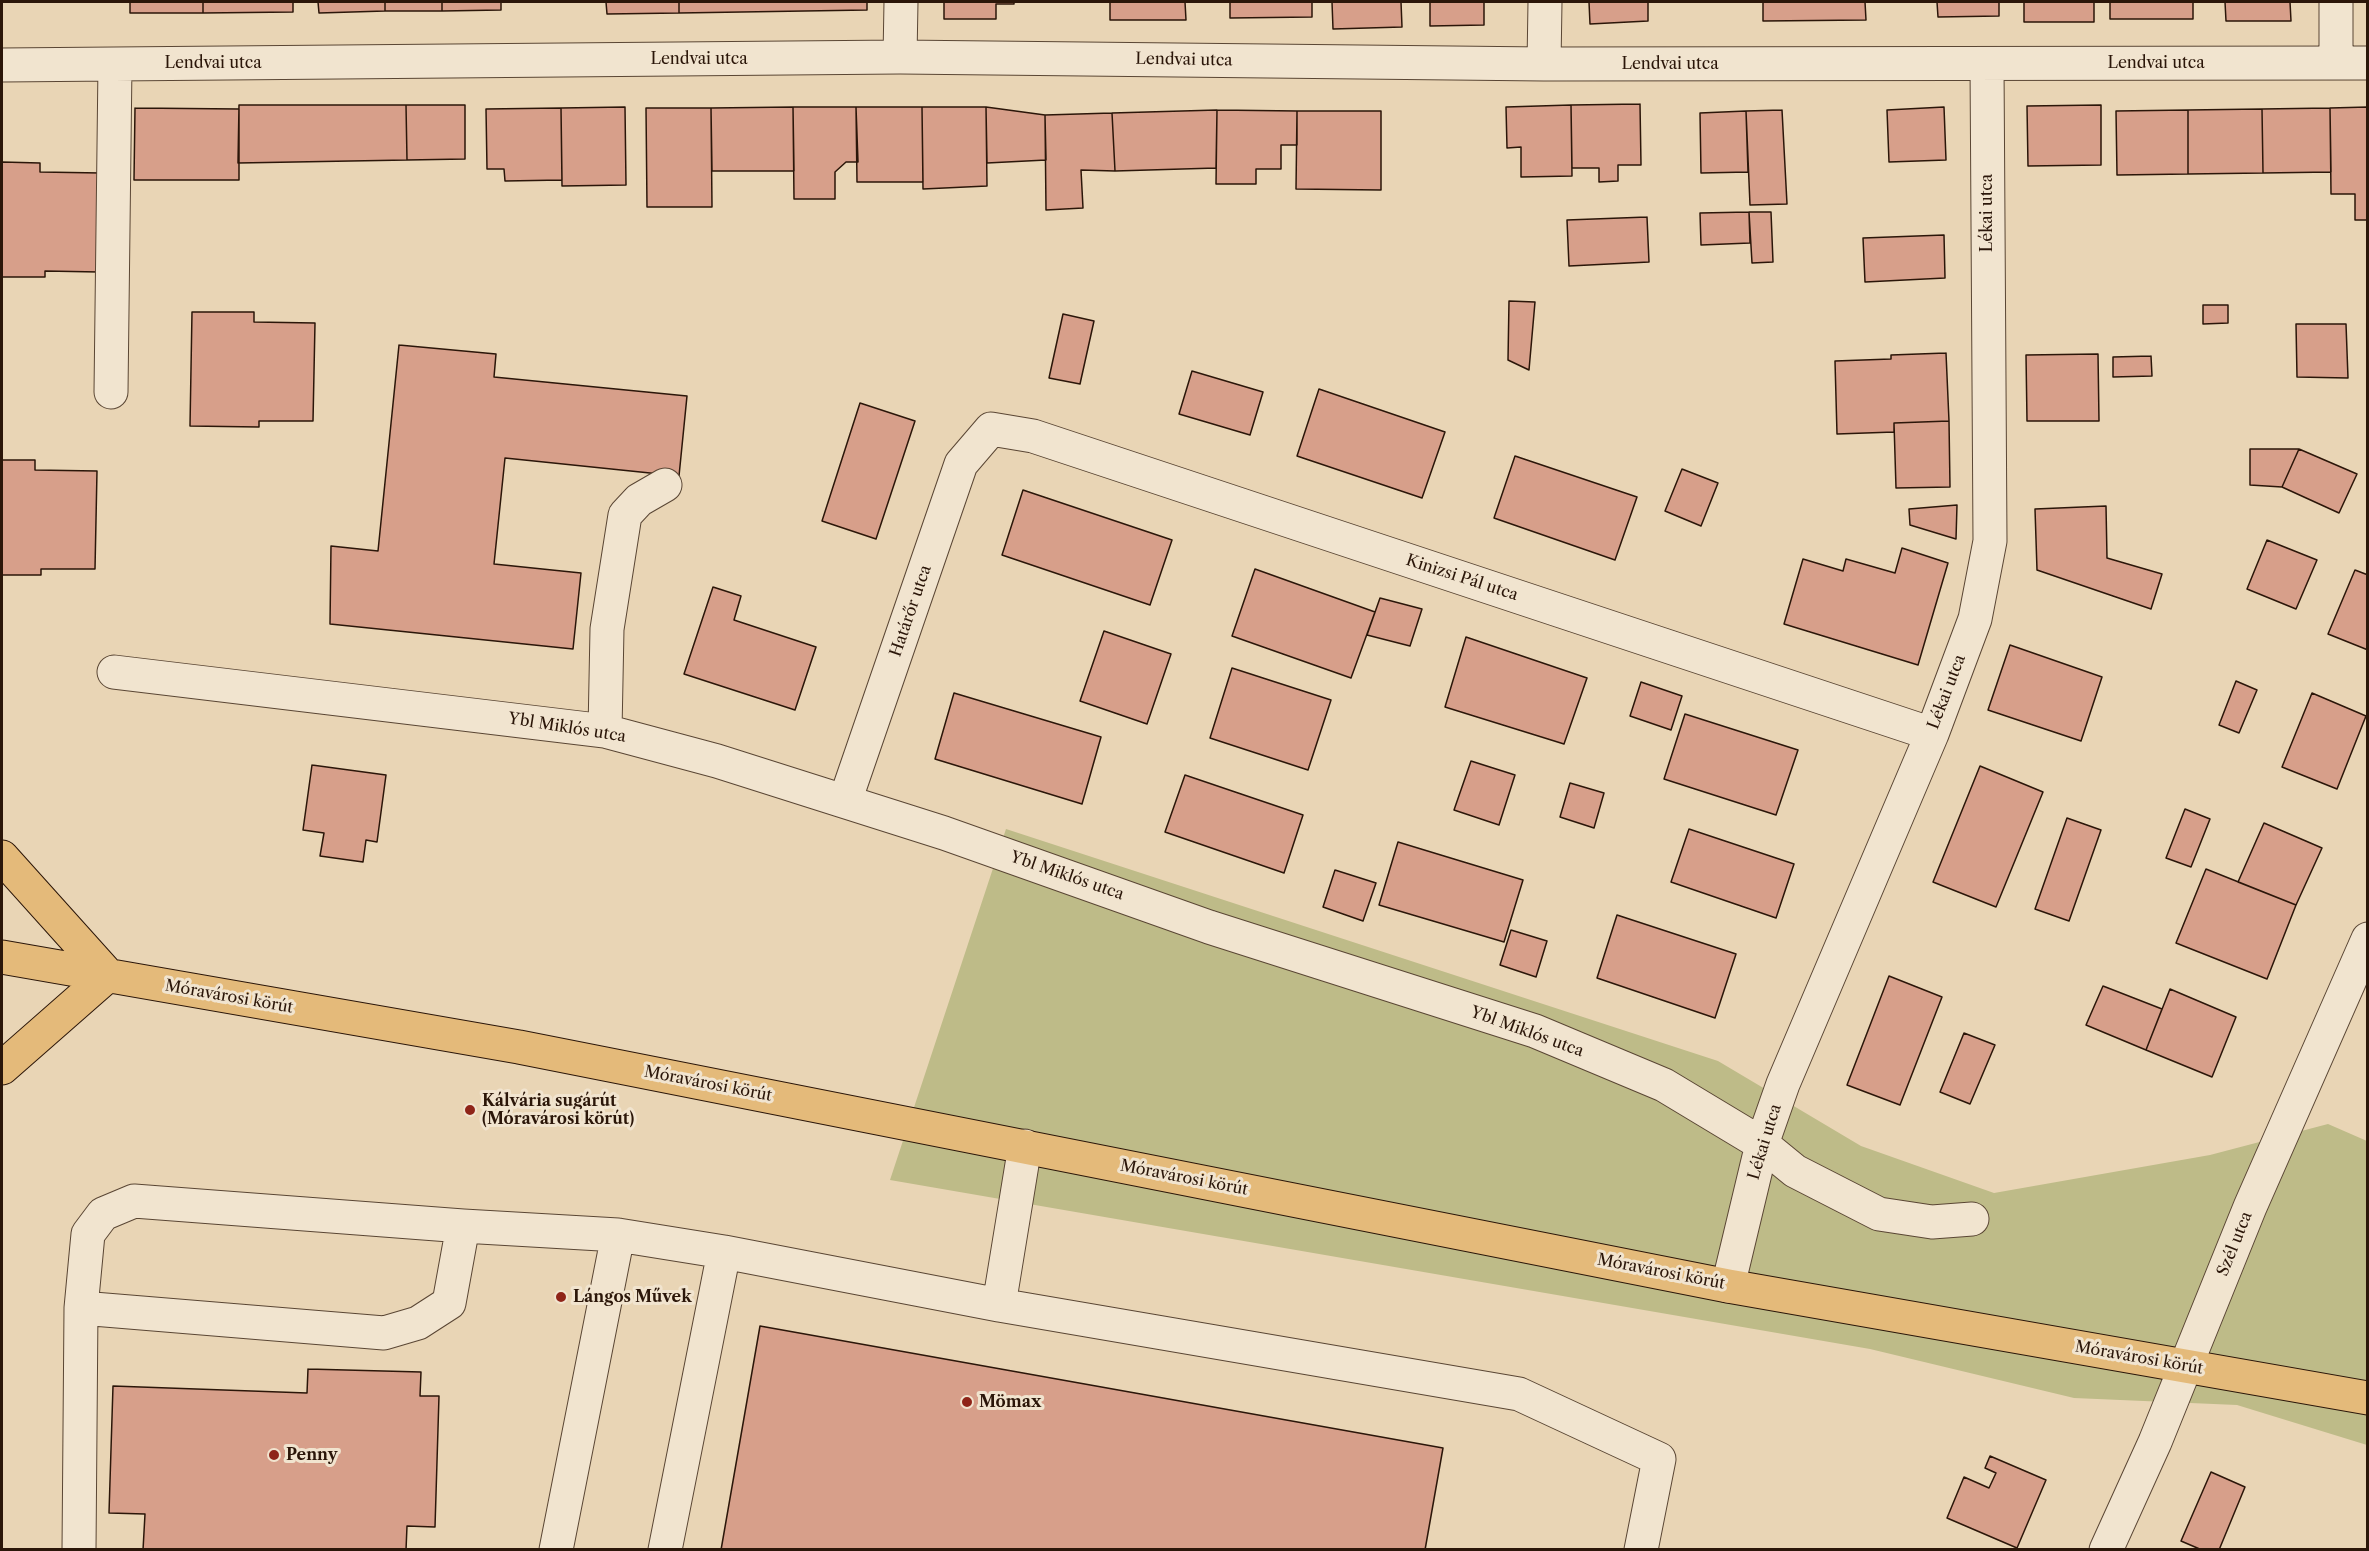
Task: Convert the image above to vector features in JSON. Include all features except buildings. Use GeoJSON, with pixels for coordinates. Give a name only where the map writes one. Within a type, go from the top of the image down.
{"type":"FeatureCollection","features":[{"type":"Feature","properties":{"kind":"main road"},"geometry":{"type":"LineString","coordinates":[[2,857],[108,975],[2,1068]]}},
{"type":"Feature","properties":{"kind":"main road","name":"Móravárosi körút"},"geometry":{"type":"LineString","coordinates":[[2,957],[519,1047],[1728,1286],[2367,1398]]}},
{"type":"Feature","properties":{"kind":"street"},"geometry":{"type":"LineString","coordinates":[[900,57],[901,2]]}},
{"type":"Feature","properties":{"kind":"street"},"geometry":{"type":"LineString","coordinates":[[1544,63],[1545,2]]}},
{"type":"Feature","properties":{"kind":"street"},"geometry":{"type":"LineString","coordinates":[[2336,2],[2352,63]]}},
{"type":"Feature","properties":{"kind":"street","name":"Lendvai utca"},"geometry":{"type":"LineString","coordinates":[[2,65],[900,57],[1544,63],[2352,63]]}},
{"type":"Feature","properties":{"kind":"street"},"geometry":{"type":"LineString","coordinates":[[111,392],[116,64]]}},
{"type":"Feature","properties":{"kind":"street","name":"Lékai utca"},"geometry":{"type":"LineString","coordinates":[[1728,1286],[1762,1144],[1783,1084],[1932,734],[1975,619],[1990,541],[1987,64]]}},
{"type":"Feature","properties":{"kind":"street","name":"Kinizsi Pál utca"},"geometry":{"type":"LineString","coordinates":[[991,429],[1033,436],[1932,734]]}},
{"type":"Feature","properties":{"kind":"street","name":"Határőr utca"},"geometry":{"type":"LineString","coordinates":[[845,801],[961,464],[991,429]]}},
{"type":"Feature","properties":{"kind":"street"},"geometry":{"type":"LineString","coordinates":[[605,731],[607,629],[625,515],[639,500],[665,485]]}},
{"type":"Feature","properties":{"kind":"street","name":"Ybl Miklós utca"},"geometry":{"type":"LineString","coordinates":[[114,672],[605,731],[717,761],[845,801],[1209,927],[1535,1031],[1664,1085],[1762,1144],[1795,1171],[1879,1214],[1932,1222],[1972,1219]]}},
{"type":"Feature","properties":{"kind":"street","name":"Szél utca"},"geometry":{"type":"LineString","coordinates":[[2106,1550],[2250,1207],[2367,939]]}},
{"type":"Feature","properties":{"kind":"street"},"geometry":{"type":"LineString","coordinates":[[999,1305],[1025,1146]]}},
{"type":"Feature","properties":{"kind":"street"},"geometry":{"type":"LineString","coordinates":[[79,1550],[81,1308],[88,1234],[103,1214],[134,1201],[463,1226],[618,1235],[724,1252],[999,1305],[1519,1395],[1659,1459],[1641,1550]]}},
{"type":"Feature","properties":{"kind":"street"},"geometry":{"type":"LineString","coordinates":[[81,1308],[384,1333],[418,1323],[449,1303],[463,1226]]}},
{"type":"Feature","properties":{"kind":"street"},"geometry":{"type":"LineString","coordinates":[[556,1550],[618,1235]]}},
{"type":"Feature","properties":{"kind":"street"},"geometry":{"type":"LineString","coordinates":[[665,1550],[724,1252]]}},
{"type":"Feature","properties":{"kind":"shaded area"},"geometry":{"type":"Polygon","coordinates":[[[1006,829],[1718,1061],[1861,1146],[1994,1193],[2210,1155],[2328,1124],[2367,1141],[2367,1445],[2237,1405],[2074,1398],[1870,1349],[890,1180],[1006,829]]]}},
{"type":"Feature","properties":{"kind":"place","name":"Kálvária sugárút (Móravárosi körút)"},"geometry":{"type":"Point","coordinates":[470,1110]}},
{"type":"Feature","properties":{"kind":"place","name":"Lángos Művek"},"geometry":{"type":"Point","coordinates":[561,1297]}},
{"type":"Feature","properties":{"kind":"place","name":"Mömax"},"geometry":{"type":"Point","coordinates":[967,1402]}},
{"type":"Feature","properties":{"kind":"place","name":"Penny"},"geometry":{"type":"Point","coordinates":[274,1455]}}]}
